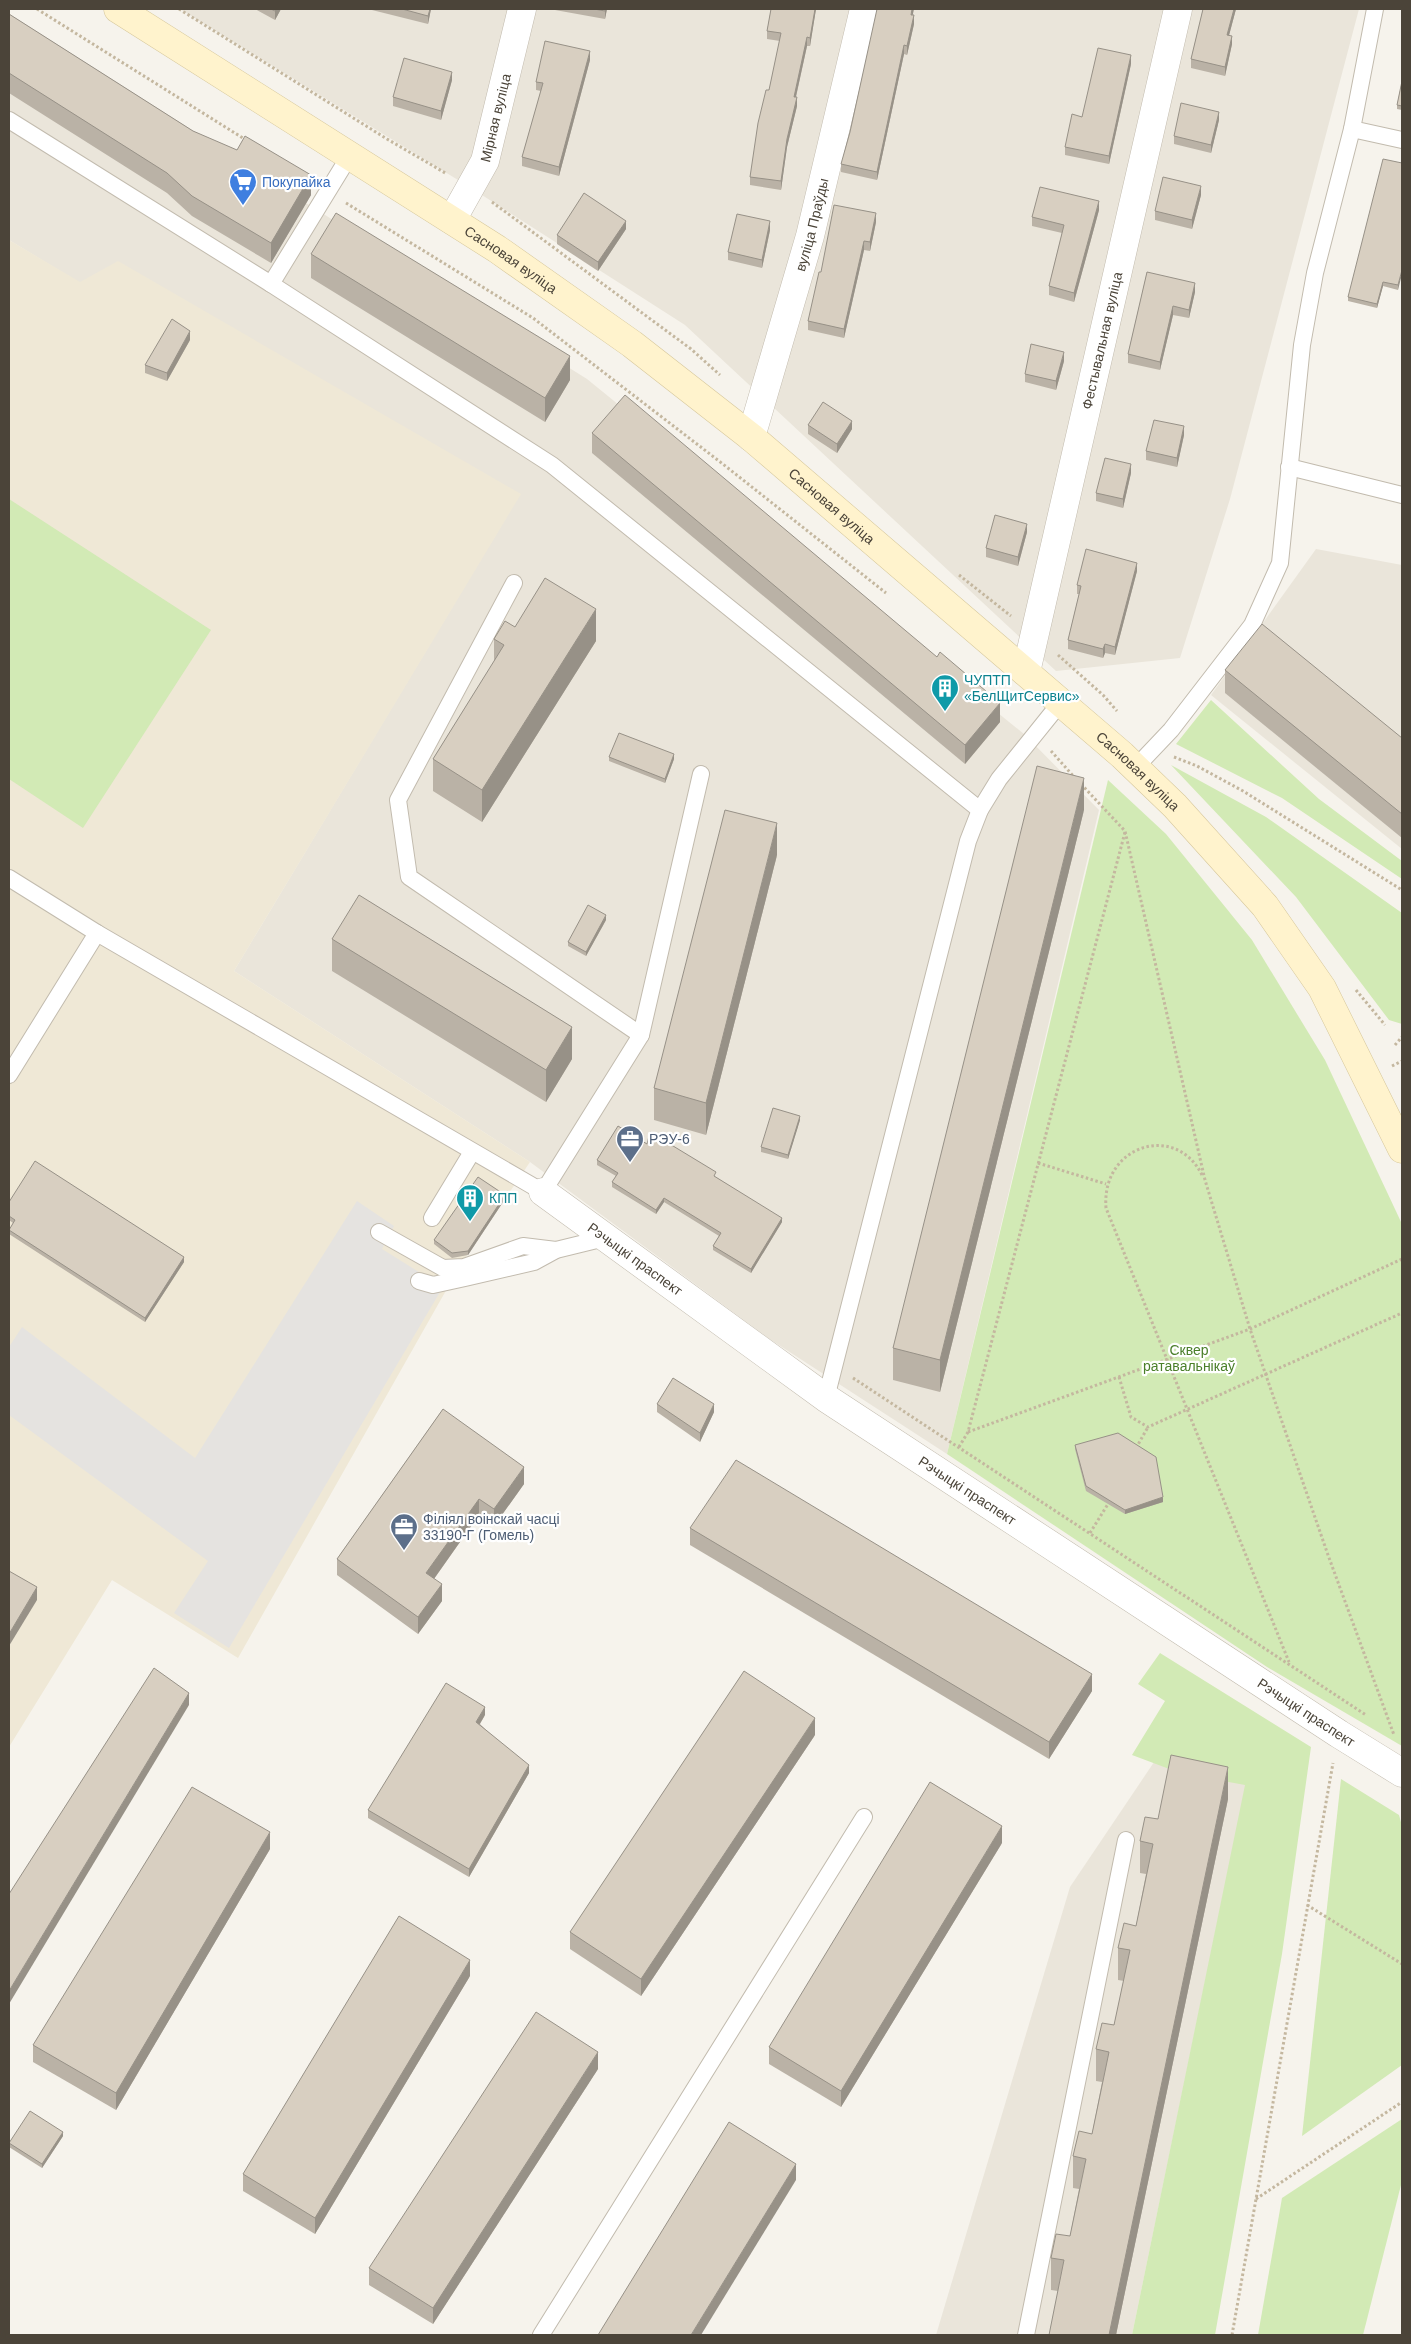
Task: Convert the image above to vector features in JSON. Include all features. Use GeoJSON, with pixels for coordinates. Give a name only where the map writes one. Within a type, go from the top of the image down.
{"type":"FeatureCollection","features":[{"type":"Feature","properties":{"kind":"main road","name":"Сасновая вуліца"},"geometry":{"type":"LineString","coordinates":[[118,9],[497,249],[632,344],[751,437],[1026,672],[1052,712],[1144,758],[1175,806],[1265,906],[1322,988],[1402,1149]]}},
{"type":"Feature","properties":{"kind":"street","name":"Мірная вуліца"},"geometry":{"type":"LineString","coordinates":[[452,220],[485,162],[522,9]]}},
{"type":"Feature","properties":{"kind":"street","name":"вуліца Праўды"},"geometry":{"type":"LineString","coordinates":[[751,437],[810,236],[864,9]]}},
{"type":"Feature","properties":{"kind":"street","name":"Фестывальная вуліца"},"geometry":{"type":"LineString","coordinates":[[1026,672],[1178,9]]}},
{"type":"Feature","properties":{"kind":"street","name":"Рэчыцкі праспект"},"geometry":{"type":"LineString","coordinates":[[543,1192],[826,1398],[1339,1734],[1402,1773]]}},
{"type":"Feature","properties":{"kind":"lane"},"geometry":{"type":"LineString","coordinates":[[1144,758],[1171,730],[1206,687],[1252,625],[1280,563],[1302,345],[1315,273],[1352,129],[1375,9]]}},
{"type":"Feature","properties":{"kind":"lane"},"geometry":{"type":"LineString","coordinates":[[9,120],[271,284],[552,465],[980,810]]}},
{"type":"Feature","properties":{"kind":"lane"},"geometry":{"type":"LineString","coordinates":[[1352,129],[1402,140]]}},
{"type":"Feature","properties":{"kind":"lane"},"geometry":{"type":"LineString","coordinates":[[271,284],[350,155]]}},
{"type":"Feature","properties":{"kind":"lane"},"geometry":{"type":"LineString","coordinates":[[1289,467],[1402,495]]}},
{"type":"Feature","properties":{"kind":"lane"},"geometry":{"type":"LineString","coordinates":[[514,583],[398,800],[409,877],[641,1035]]}},
{"type":"Feature","properties":{"kind":"lane"},"geometry":{"type":"LineString","coordinates":[[826,1398],[968,841],[980,810],[998,779],[1052,712]]}},
{"type":"Feature","properties":{"kind":"lane"},"geometry":{"type":"LineString","coordinates":[[9,878],[97,932],[543,1192],[641,1035],[701,774]]}},
{"type":"Feature","properties":{"kind":"lane"},"geometry":{"type":"LineString","coordinates":[[9,1076],[97,932]]}},
{"type":"Feature","properties":{"kind":"lane"},"geometry":{"type":"LineString","coordinates":[[432,1218],[472,1152]]}},
{"type":"Feature","properties":{"kind":"lane"},"geometry":{"type":"LineString","coordinates":[[379,1232],[443,1268],[464,1267],[522,1246],[556,1250]]}},
{"type":"Feature","properties":{"kind":"lane"},"geometry":{"type":"LineString","coordinates":[[419,1281],[433,1285],[534,1262],[556,1250],[605,1238]]}},
{"type":"Feature","properties":{"kind":"lane"},"geometry":{"type":"LineString","coordinates":[[541,2335],[864,1817]]}},
{"type":"Feature","properties":{"kind":"lane"},"geometry":{"type":"LineString","coordinates":[[1026,2335],[1126,1840]]}},
{"type":"Feature","properties":{"kind":"path"},"geometry":{"type":"LineString","coordinates":[[37,9],[253,145]]}},
{"type":"Feature","properties":{"kind":"path"},"geometry":{"type":"LineString","coordinates":[[179,9],[386,139],[471,188],[513,216]]}},
{"type":"Feature","properties":{"kind":"path"},"geometry":{"type":"LineString","coordinates":[[328,192],[533,318],[889,595]]}},
{"type":"Feature","properties":{"kind":"path"},"geometry":{"type":"LineString","coordinates":[[1052,712],[1051,752],[1125,831],[1205,1180],[1250,1329],[1328,1555],[1395,1736],[1387,1730]]}},
{"type":"Feature","properties":{"kind":"path"},"geometry":{"type":"LineString","coordinates":[[1144,758],[1197,766],[1244,791],[1402,890]]}},
{"type":"Feature","properties":{"kind":"path"},"geometry":{"type":"LineString","coordinates":[[959,1447],[968,1432],[1125,831]]}},
{"type":"Feature","properties":{"kind":"path"},"geometry":{"type":"LineString","coordinates":[[1395,1045],[1402,1037]]}},
{"type":"Feature","properties":{"kind":"path"},"geometry":{"type":"LineString","coordinates":[[1205,1180],[1199,1168],[1190,1158],[1179,1151],[1153,1146],[1139,1148],[1128,1154],[1111,1172],[1106,1184],[1106,1208],[1290,1664]]}},
{"type":"Feature","properties":{"kind":"path"},"geometry":{"type":"LineString","coordinates":[[1038,1163],[1106,1184]]}},
{"type":"Feature","properties":{"kind":"path"},"geometry":{"type":"LineString","coordinates":[[968,1432],[1250,1329],[1402,1259]]}},
{"type":"Feature","properties":{"kind":"path"},"geometry":{"type":"LineString","coordinates":[[1136,1449],[1148,1427],[1402,1313]]}},
{"type":"Feature","properties":{"kind":"path"},"geometry":{"type":"LineString","coordinates":[[834,1366],[1371,1719]]}},
{"type":"Feature","properties":{"kind":"path"},"geometry":{"type":"LineString","coordinates":[[1119,1377],[1131,1417],[1148,1427]]}},
{"type":"Feature","properties":{"kind":"path"},"geometry":{"type":"LineString","coordinates":[[1090,1533],[1108,1504]]}},
{"type":"Feature","properties":{"kind":"path"},"geometry":{"type":"LineString","coordinates":[[1232,2335],[1334,1756]]}},
{"type":"Feature","properties":{"kind":"path"},"geometry":{"type":"LineString","coordinates":[[1308,1905],[1402,1964]]}},
{"type":"Feature","properties":{"kind":"path"},"geometry":{"type":"LineString","coordinates":[[1256,2199],[1402,2102]]}},
{"type":"Feature","properties":{"kind":"shaded area"},"geometry":{"type":"Polygon","coordinates":[[[180,9],[1359,9],[1230,499],[1180,658],[1056,671],[685,325],[471,188],[180,9]]]}},
{"type":"Feature","properties":{"kind":"shaded area"},"geometry":{"type":"Polygon","coordinates":[[[9,17],[587,379],[1024,734],[1099,810],[947,1454],[768,1338],[530,1162],[234,971],[520,494],[80,283],[9,240],[9,17]]]}},
{"type":"Feature","properties":{"kind":"shaded area"},"geometry":{"type":"Polygon","coordinates":[[[9,240],[80,282],[118,261],[521,494],[234,971],[530,1162],[461,1264],[238,1658],[112,1580],[9,1747],[9,240]]]}},
{"type":"Feature","properties":{"kind":"shaded area"},"geometry":{"type":"Polygon","coordinates":[[[1316,549],[1402,565],[1402,849],[1211,695],[1316,549]]]}},
{"type":"Feature","properties":{"kind":"shaded area"},"geometry":{"type":"Polygon","coordinates":[[[357,1201],[394,1226],[382,1249],[443,1287],[229,1648],[174,1613],[208,1561],[9,1415],[9,1347],[22,1327],[195,1458],[357,1201]]]}},
{"type":"Feature","properties":{"kind":"shaded area"},"geometry":{"type":"Polygon","coordinates":[[[1181,1722],[1246,1784],[1132,2335],[936,2335],[1070,1887],[1181,1722]]]}},
{"type":"Feature","properties":{"kind":"green space"},"geometry":{"type":"Polygon","coordinates":[[[9,499],[211,630],[83,828],[9,779],[9,499]]]}},
{"type":"Feature","properties":{"kind":"green space"},"geometry":{"type":"Polygon","coordinates":[[[1211,700],[1319,799],[1402,861],[1402,879],[1282,798],[1176,744],[1211,700]]]}},
{"type":"Feature","properties":{"kind":"green space"},"geometry":{"type":"Polygon","coordinates":[[[1171,765],[1266,817],[1402,913],[1402,1024],[1389,1020],[1296,897],[1171,765]]]}},
{"type":"Feature","properties":{"kind":"green space","name":"Сквер ратавальнікаў"},"geometry":{"type":"Polygon","coordinates":[[[1108,780],[1166,834],[1252,940],[1325,1060],[1402,1224],[1402,1746],[1267,1667],[947,1454],[1108,780]]]}},
{"type":"Feature","properties":{"kind":"green space"},"geometry":{"type":"Polygon","coordinates":[[[1160,1653],[1311,1747],[1282,1954],[1215,2335],[1132,2335],[1245,1785],[1180,1773],[1132,1755],[1165,1701],[1138,1684],[1160,1653]]]}},
{"type":"Feature","properties":{"kind":"green space"},"geometry":{"type":"Polygon","coordinates":[[[1341,1779],[1399,1815],[1402,1826],[1402,2065],[1302,2136],[1341,1779]]]}},
{"type":"Feature","properties":{"kind":"green space"},"geometry":{"type":"Polygon","coordinates":[[[1402,2119],[1402,2181],[1363,2335],[1258,2335],[1282,2198],[1402,2119]]]}},
{"type":"Feature","properties":{"kind":"building"},"geometry":{"type":"Polygon","coordinates":[[[402,9],[430,9],[428,16],[402,9]]]}},
{"type":"Feature","properties":{"kind":"building"},"geometry":{"type":"Polygon","coordinates":[[[771,9],[815,9],[810,38],[807,37],[794,97],[797,97],[787,139],[781,181],[750,177],[758,123],[766,90],[769,90],[781,33],[767,31],[771,9]]]}},
{"type":"Feature","properties":{"kind":"building"},"geometry":{"type":"Polygon","coordinates":[[[877,9],[912,9],[911,15],[914,15],[907,46],[904,45],[877,172],[841,164],[850,132],[877,9]]]}},
{"type":"Feature","properties":{"kind":"building"},"geometry":{"type":"Polygon","coordinates":[[[1203,9],[1234,9],[1227,35],[1232,36],[1225,67],[1191,59],[1203,9]]]}},
{"type":"Feature","properties":{"kind":"building"},"geometry":{"type":"Polygon","coordinates":[[[9,14],[193,131],[237,150],[245,136],[311,175],[271,243],[192,196],[167,173],[9,73],[9,14]]]}},
{"type":"Feature","properties":{"kind":"building"},"geometry":{"type":"Polygon","coordinates":[[[545,41],[590,51],[559,167],[522,157],[543,83],[536,82],[545,41]]]}},
{"type":"Feature","properties":{"kind":"building"},"geometry":{"type":"Polygon","coordinates":[[[1098,48],[1131,55],[1109,156],[1065,147],[1072,114],[1082,117],[1098,48]]]}},
{"type":"Feature","properties":{"kind":"building"},"geometry":{"type":"Polygon","coordinates":[[[404,58],[452,72],[441,111],[393,97],[404,58]]]}},
{"type":"Feature","properties":{"kind":"building"},"geometry":{"type":"Polygon","coordinates":[[[1402,81],[1402,106],[1397,105],[1402,81]]]}},
{"type":"Feature","properties":{"kind":"building"},"geometry":{"type":"Polygon","coordinates":[[[1181,103],[1219,112],[1211,145],[1174,136],[1181,103]]]}},
{"type":"Feature","properties":{"kind":"building"},"geometry":{"type":"Polygon","coordinates":[[[1383,159],[1402,163],[1402,270],[1398,285],[1383,282],[1377,304],[1348,297],[1383,159]]]}},
{"type":"Feature","properties":{"kind":"building"},"geometry":{"type":"Polygon","coordinates":[[[1163,177],[1201,186],[1192,220],[1155,211],[1163,177]]]}},
{"type":"Feature","properties":{"kind":"building"},"geometry":{"type":"Polygon","coordinates":[[[1040,187],[1099,201],[1074,293],[1049,286],[1064,225],[1032,217],[1040,187]]]}},
{"type":"Feature","properties":{"kind":"building"},"geometry":{"type":"Polygon","coordinates":[[[584,193],[626,221],[598,262],[557,235],[584,193]]]}},
{"type":"Feature","properties":{"kind":"building"},"geometry":{"type":"Polygon","coordinates":[[[834,205],[876,213],[870,242],[864,241],[844,329],[808,321],[819,272],[821,272],[834,205]]]}},
{"type":"Feature","properties":{"kind":"building"},"geometry":{"type":"Polygon","coordinates":[[[336,213],[570,356],[545,398],[311,254],[336,213]]]}},
{"type":"Feature","properties":{"kind":"building"},"geometry":{"type":"Polygon","coordinates":[[[737,214],[770,221],[762,260],[728,252],[737,214]]]}},
{"type":"Feature","properties":{"kind":"building"},"geometry":{"type":"Polygon","coordinates":[[[1147,272],[1195,283],[1189,310],[1173,306],[1160,362],[1128,354],[1147,272]]]}},
{"type":"Feature","properties":{"kind":"building"},"geometry":{"type":"Polygon","coordinates":[[[172,319],[190,331],[167,373],[145,365],[172,319]]]}},
{"type":"Feature","properties":{"kind":"building"},"geometry":{"type":"Polygon","coordinates":[[[1031,344],[1064,352],[1056,381],[1025,374],[1031,344]]]}},
{"type":"Feature","properties":{"kind":"building"},"geometry":{"type":"Polygon","coordinates":[[[625,395],[937,657],[940,652],[1000,703],[965,745],[592,433],[625,395]]]}},
{"type":"Feature","properties":{"kind":"building"},"geometry":{"type":"Polygon","coordinates":[[[823,402],[852,421],[837,444],[808,425],[823,402]]]}},
{"type":"Feature","properties":{"kind":"building"},"geometry":{"type":"Polygon","coordinates":[[[1154,420],[1184,426],[1177,458],[1146,451],[1154,420]]]}},
{"type":"Feature","properties":{"kind":"building"},"geometry":{"type":"Polygon","coordinates":[[[1105,458],[1131,464],[1123,499],[1096,493],[1105,458]]]}},
{"type":"Feature","properties":{"kind":"building"},"geometry":{"type":"Polygon","coordinates":[[[995,515],[1027,524],[1018,557],[986,548],[995,515]]]}},
{"type":"Feature","properties":{"kind":"building"},"geometry":{"type":"Polygon","coordinates":[[[1086,549],[1137,563],[1115,647],[1105,644],[1103,649],[1068,640],[1081,586],[1077,585],[1086,549]]]}},
{"type":"Feature","properties":{"kind":"building"},"geometry":{"type":"Polygon","coordinates":[[[545,578],[596,609],[482,790],[433,759],[504,645],[494,639],[505,621],[515,627],[545,578]]]}},
{"type":"Feature","properties":{"kind":"building"},"geometry":{"type":"Polygon","coordinates":[[[1262,624],[1402,738],[1402,814],[1225,670],[1262,624]]]}},
{"type":"Feature","properties":{"kind":"building"},"geometry":{"type":"Polygon","coordinates":[[[619,733],[674,754],[665,779],[609,757],[619,733]]]}},
{"type":"Feature","properties":{"kind":"building"},"geometry":{"type":"Polygon","coordinates":[[[1037,766],[1084,778],[940,1360],[893,1348],[1037,766]]]}},
{"type":"Feature","properties":{"kind":"building"},"geometry":{"type":"Polygon","coordinates":[[[725,810],[777,823],[706,1103],[654,1088],[725,810]]]}},
{"type":"Feature","properties":{"kind":"building"},"geometry":{"type":"Polygon","coordinates":[[[359,895],[572,1027],[546,1070],[332,939],[359,895]]]}},
{"type":"Feature","properties":{"kind":"building"},"geometry":{"type":"Polygon","coordinates":[[[588,905],[606,915],[586,952],[568,942],[588,905]]]}},
{"type":"Feature","properties":{"kind":"building"},"geometry":{"type":"Polygon","coordinates":[[[773,1108],[800,1116],[788,1155],[761,1147],[773,1108]]]}},
{"type":"Feature","properties":{"kind":"building"},"geometry":{"type":"Polygon","coordinates":[[[618,1126],[647,1144],[650,1132],[716,1172],[714,1176],[782,1218],[751,1269],[713,1246],[721,1233],[664,1198],[656,1210],[612,1182],[618,1173],[597,1160],[618,1126]]]}},
{"type":"Feature","properties":{"kind":"building"},"geometry":{"type":"Polygon","coordinates":[[[35,1161],[184,1257],[145,1318],[9,1230],[15,1220],[9,1216],[9,1202],[35,1161]]]}},
{"type":"Feature","properties":{"kind":"building","name":"КПП"},"geometry":{"type":"Polygon","coordinates":[[[478,1177],[505,1195],[468,1251],[452,1253],[434,1240],[478,1177]]]}},
{"type":"Feature","properties":{"kind":"building"},"geometry":{"type":"Polygon","coordinates":[[[673,1378],[714,1404],[700,1433],[657,1404],[673,1378]]]}},
{"type":"Feature","properties":{"kind":"building","name":"Філіял воінскай часці 33190-Г (Гомель)"},"geometry":{"type":"Polygon","coordinates":[[[443,1409],[524,1467],[494,1509],[479,1499],[426,1573],[442,1584],[418,1617],[337,1559],[443,1409]]]}},
{"type":"Feature","properties":{"kind":"building"},"geometry":{"type":"Polygon","coordinates":[[[1118,1433],[1156,1457],[1163,1497],[1125,1510],[1086,1486],[1075,1445],[1118,1433]]]}},
{"type":"Feature","properties":{"kind":"building"},"geometry":{"type":"Polygon","coordinates":[[[736,1460],[1092,1674],[1049,1742],[690,1528],[736,1460]]]}},
{"type":"Feature","properties":{"kind":"building"},"geometry":{"type":"Polygon","coordinates":[[[9,1571],[37,1587],[9,1634],[9,1571]]]}},
{"type":"Feature","properties":{"kind":"building"},"geometry":{"type":"Polygon","coordinates":[[[154,1668],[189,1693],[9,1991],[9,1894],[154,1668]]]}},
{"type":"Feature","properties":{"kind":"building"},"geometry":{"type":"Polygon","coordinates":[[[744,1671],[815,1718],[641,1979],[570,1932],[744,1671]]]}},
{"type":"Feature","properties":{"kind":"building"},"geometry":{"type":"Polygon","coordinates":[[[446,1683],[485,1707],[476,1722],[529,1765],[469,1869],[368,1810],[446,1683]]]}},
{"type":"Feature","properties":{"kind":"building"},"geometry":{"type":"Polygon","coordinates":[[[1171,1755],[1228,1767],[1109,2335],[1049,2335],[1064,2260],[1051,2258],[1056,2234],[1070,2236],[1086,2159],[1073,2156],[1079,2131],[1092,2134],[1109,2052],[1096,2049],[1102,2023],[1114,2025],[1130,1950],[1118,1948],[1124,1923],[1136,1926],[1153,1844],[1140,1841],[1145,1817],[1158,1819],[1171,1755]]]}},
{"type":"Feature","properties":{"kind":"building"},"geometry":{"type":"Polygon","coordinates":[[[930,1782],[1002,1826],[841,2091],[769,2047],[930,1782]]]}},
{"type":"Feature","properties":{"kind":"building"},"geometry":{"type":"Polygon","coordinates":[[[192,1787],[270,1832],[116,2093],[33,2045],[192,1787]]]}},
{"type":"Feature","properties":{"kind":"building"},"geometry":{"type":"Polygon","coordinates":[[[399,1916],[470,1960],[315,2218],[243,2174],[399,1916]]]}},
{"type":"Feature","properties":{"kind":"building"},"geometry":{"type":"Polygon","coordinates":[[[536,2012],[598,2052],[433,2308],[369,2268],[536,2012]]]}},
{"type":"Feature","properties":{"kind":"building"},"geometry":{"type":"Polygon","coordinates":[[[30,2111],[63,2132],[42,2164],[9,2143],[30,2111]]]}},
{"type":"Feature","properties":{"kind":"building"},"geometry":{"type":"Polygon","coordinates":[[[729,2122],[796,2164],[691,2335],[598,2335],[729,2122]]]}},
{"type":"Feature","properties":{"kind":"place","name":"Покупайка"},"geometry":{"type":"Point","coordinates":[243,206]}},
{"type":"Feature","properties":{"kind":"place","name":"ЧУПТП «БелЩитСервис»"},"geometry":{"type":"Point","coordinates":[945,712]}},
{"type":"Feature","properties":{"kind":"place","name":"РЭУ-6"},"geometry":{"type":"Point","coordinates":[630,1163]}},
{"type":"Feature","properties":{"kind":"place","name":"КПП"},"geometry":{"type":"Point","coordinates":[470,1222]}},
{"type":"Feature","properties":{"kind":"place","name":"Філіял воінскай часці 33190-Г (Гомель)"},"geometry":{"type":"Point","coordinates":[404,1551]}}]}
